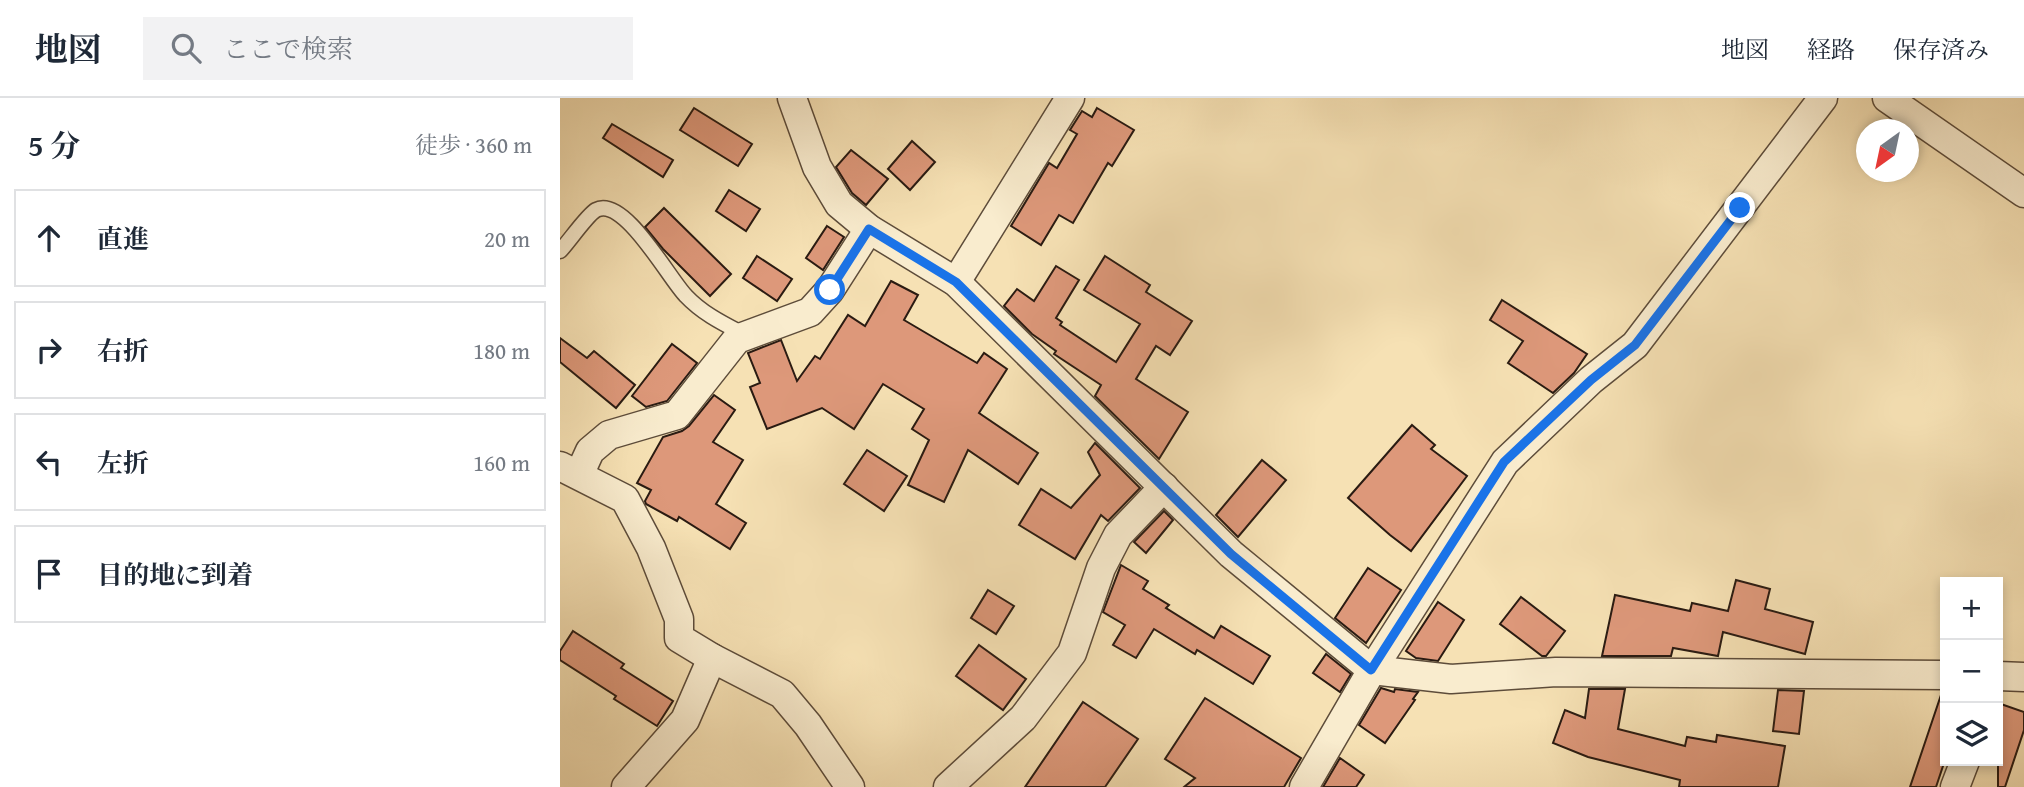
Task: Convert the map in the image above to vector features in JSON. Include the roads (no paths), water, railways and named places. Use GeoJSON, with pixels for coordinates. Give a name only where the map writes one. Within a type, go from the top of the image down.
{"type":"FeatureCollection","features":[{"type":"Feature","properties":{"kind":"street"},"geometry":{"type":"LineString","coordinates":[[792,98],[817,167],[839,204],[869,229],[956,282],[1231,554],[1371,670],[1451,679],[1556,672],[1940,675]]}},
{"type":"Feature","properties":{"kind":"street"},"geometry":{"type":"LineString","coordinates":[[956,282],[1070,98]]}},
{"type":"Feature","properties":{"kind":"street"},"geometry":{"type":"LineString","coordinates":[[1304,787],[1371,670],[1504,462],[1591,380],[1635,345],[1824,98]]}},
{"type":"Feature","properties":{"kind":"street"},"geometry":{"type":"LineString","coordinates":[[1887,98],[2024,193]]}},
{"type":"Feature","properties":{"kind":"street"},"geometry":{"type":"LineString","coordinates":[[850,787],[808,725],[782,694],[712,658],[680,638],[679,619],[665,583],[651,548],[625,499],[570,470],[609,435],[677,415],[737,339],[810,313],[830,290],[869,229]]}},
{"type":"Feature","properties":{"kind":"street"},"geometry":{"type":"LineString","coordinates":[[948,787],[1023,718],[1072,653],[1101,568],[1118,535],[1164,487]]}},
{"type":"Feature","properties":{"kind":"street"},"geometry":{"type":"LineString","coordinates":[[626,787],[685,720],[712,658]]}},
{"type":"Feature","properties":{"kind":"street"},"geometry":{"type":"LineString","coordinates":[[2003,676],[2024,677]]}},
{"type":"Feature","properties":{"kind":"street"},"geometry":{"type":"LineString","coordinates":[[1955,787],[1963,766]]}},
{"type":"Feature","properties":{"kind":"lane"},"geometry":{"type":"LineString","coordinates":[[560,251],[595,211],[606,208],[621,215],[649,246],[685,295],[705,313],[746,336]]}}]}
